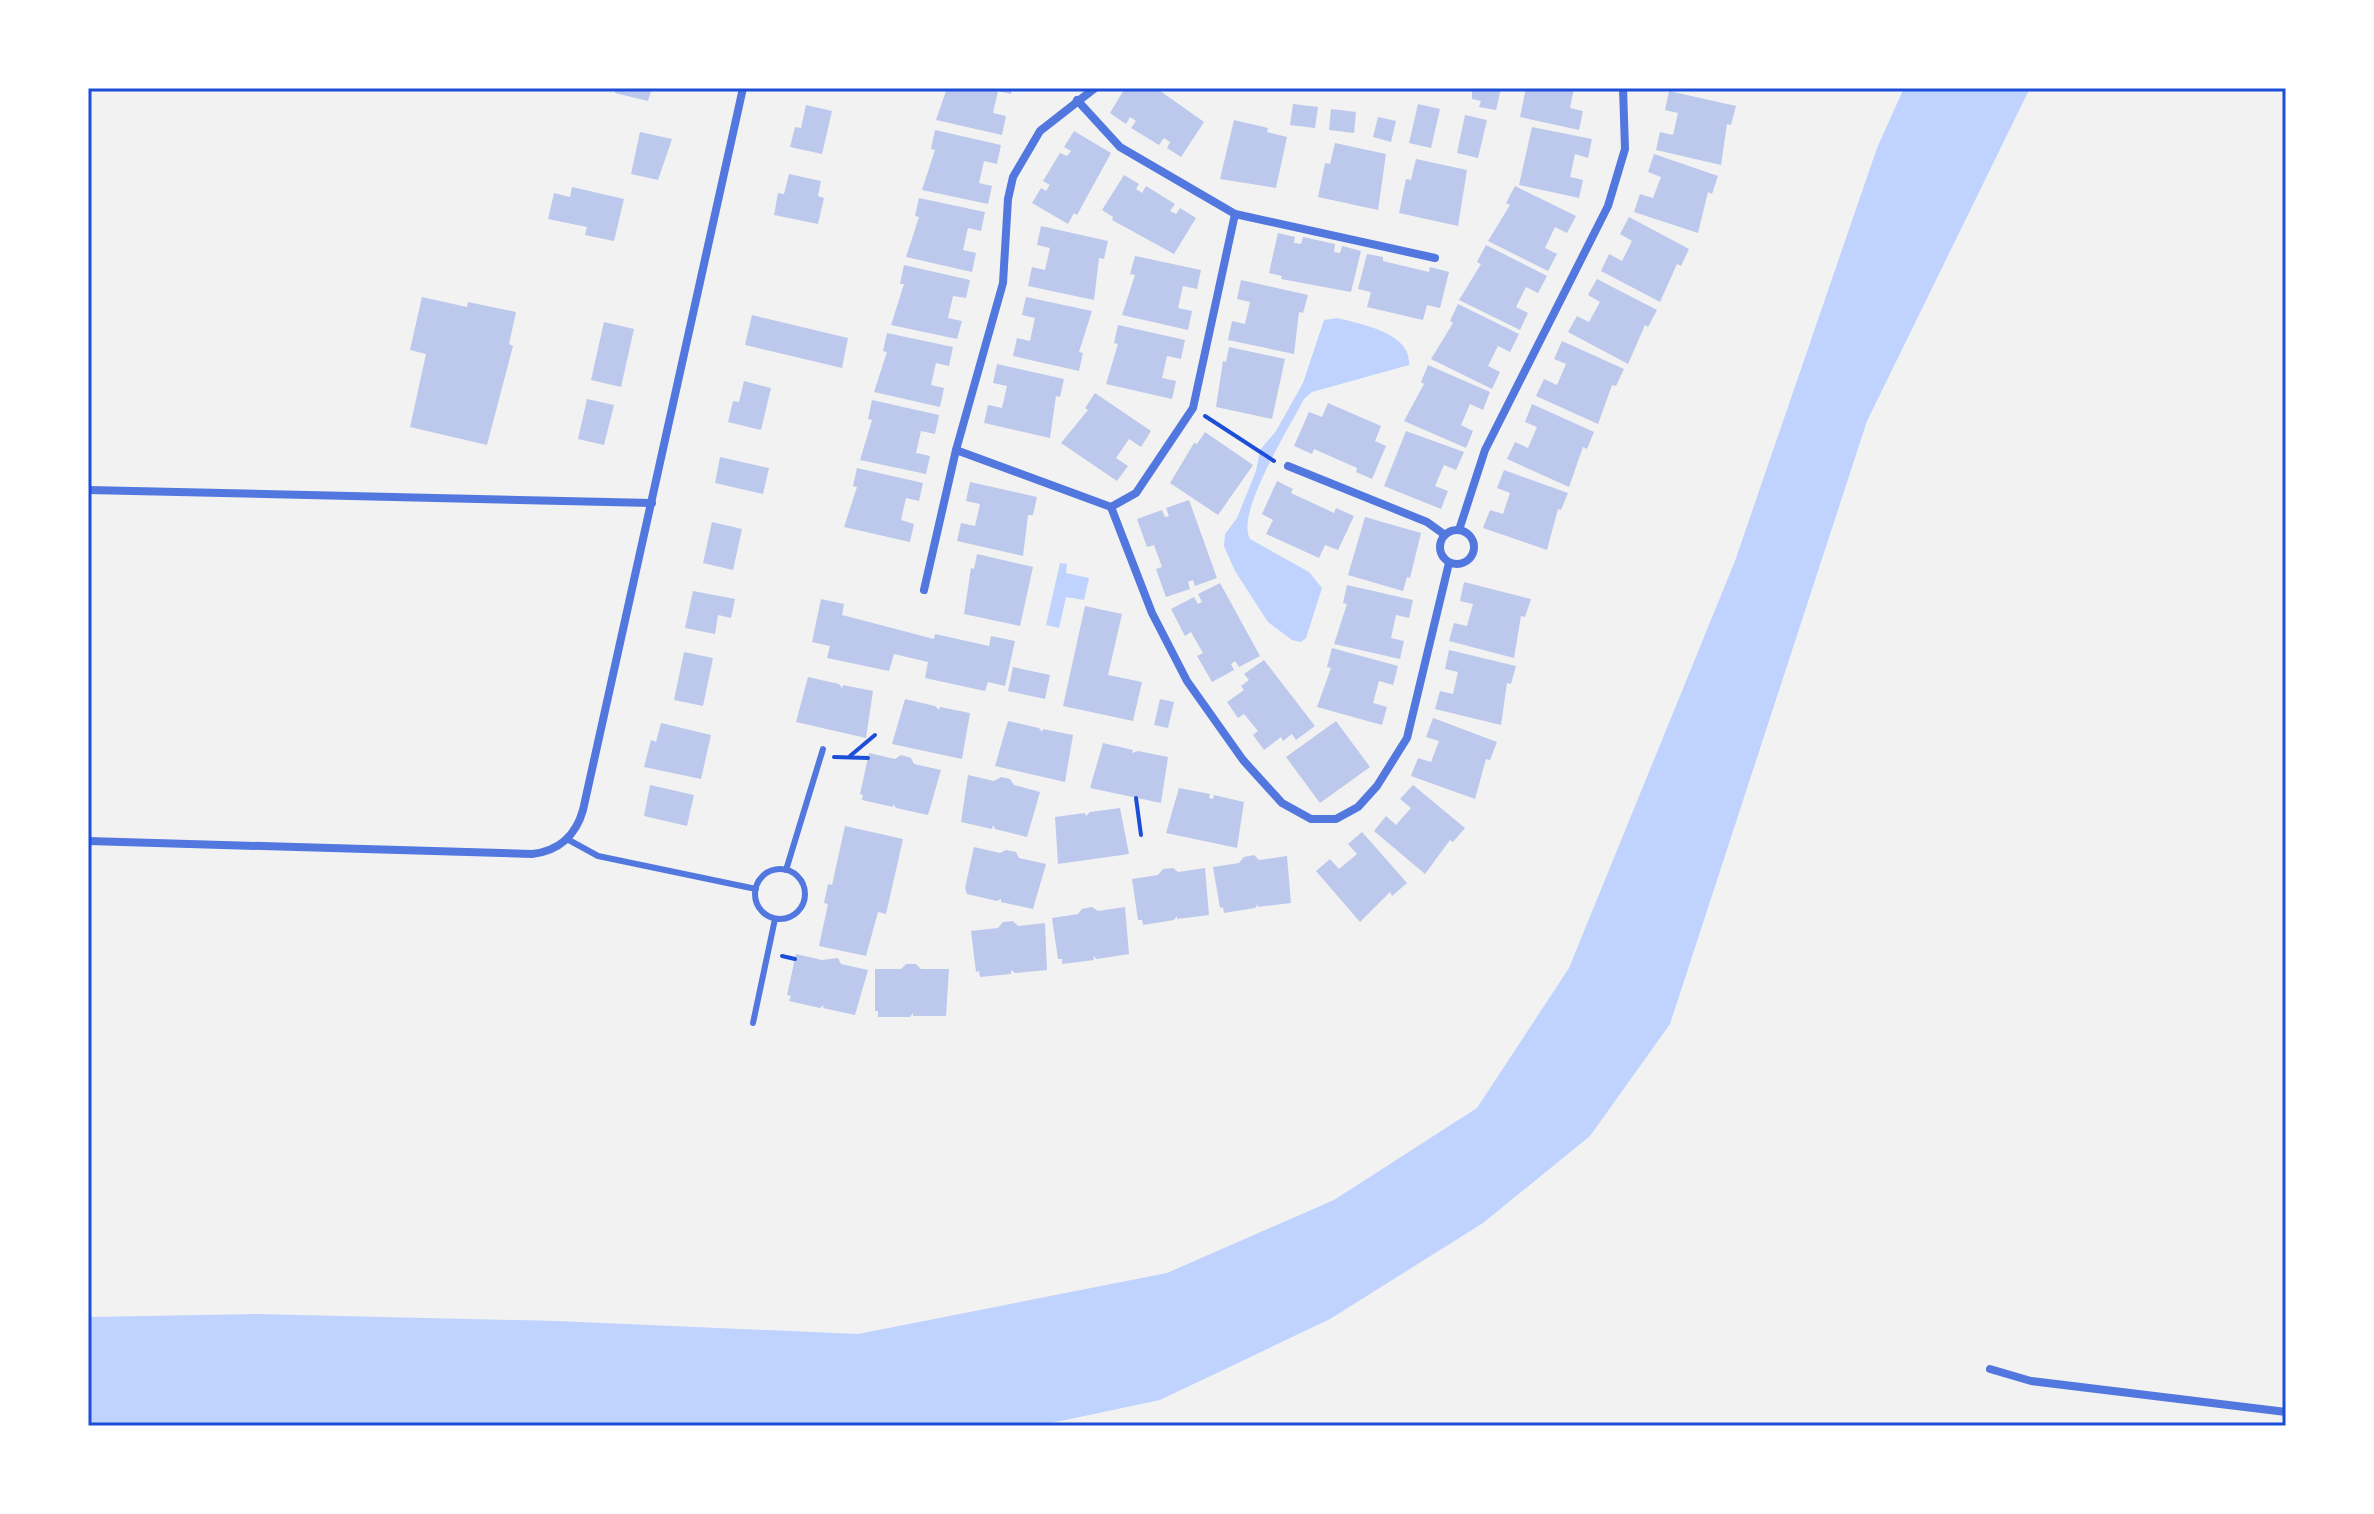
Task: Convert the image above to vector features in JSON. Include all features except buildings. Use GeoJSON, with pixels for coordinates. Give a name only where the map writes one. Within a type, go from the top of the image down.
{"type":"FeatureCollection","features":[{"type":"Feature","properties":{"kind":"street"},"geometry":{"type":"LineString","coordinates":[[88,841],[532,854],[550,850],[567,839],[577,827],[583,810],[743,88]]}},
{"type":"Feature","properties":{"kind":"street"},"geometry":{"type":"LineString","coordinates":[[924,590],[956,450],[1003,283],[1008,199],[1013,177],[1040,131],[1095,88]]}},
{"type":"Feature","properties":{"kind":"street"},"geometry":{"type":"LineString","coordinates":[[1459,530],[1485,450],[1608,206],[1625,149],[1623,88]]}},
{"type":"Feature","properties":{"kind":"street"},"geometry":{"type":"LineString","coordinates":[[1077,100],[1120,147],[1235,214],[1435,258]]}},
{"type":"Feature","properties":{"kind":"street"},"geometry":{"type":"LineString","coordinates":[[1111,507],[1136,493],[1193,408],[1235,214]]}},
{"type":"Feature","properties":{"kind":"street"},"geometry":{"type":"LineString","coordinates":[[956,450],[1111,507],[1152,613],[1187,681],[1243,760],[1290,810],[1311,819],[1336,819],[1358,807],[1377,786],[1407,738],[1449,563]]}},
{"type":"Feature","properties":{"kind":"street"},"geometry":{"type":"LineString","coordinates":[[1288,466],[1427,522],[1445,535]]}},
{"type":"Feature","properties":{"kind":"street"},"geometry":{"type":"LineString","coordinates":[[88,490],[652,503]]}},
{"type":"Feature","properties":{"kind":"street"},"geometry":{"type":"LineString","coordinates":[[1445,535],[1459,530]]}},
{"type":"Feature","properties":{"kind":"street"},"geometry":{"type":"LineString","coordinates":[[1449,563],[1462,563],[1473,552],[1470,537],[1459,530]]}},
{"type":"Feature","properties":{"kind":"street"},"geometry":{"type":"LineString","coordinates":[[1445,535],[1440,551],[1449,563]]}},
{"type":"Feature","properties":{"kind":"street"},"geometry":{"type":"LineString","coordinates":[[1990,1369],[2031,1381],[2286,1412]]}},
{"type":"Feature","properties":{"kind":"lane"},"geometry":{"type":"LineString","coordinates":[[786,870],[823,749]]}},
{"type":"Feature","properties":{"kind":"lane"},"geometry":{"type":"LineString","coordinates":[[567,839],[598,856],[756,889]]}},
{"type":"Feature","properties":{"kind":"lane"},"geometry":{"type":"LineString","coordinates":[[786,870],[801,879],[806,896],[804,904],[792,917],[775,919],[761,911],[756,889],[764,875],[786,870]]}},
{"type":"Feature","properties":{"kind":"lane"},"geometry":{"type":"LineString","coordinates":[[753,1023],[775,919]]}},
{"type":"Feature","properties":{"kind":"path"},"geometry":{"type":"LineString","coordinates":[[1193,408],[1273,461]]}},
{"type":"Feature","properties":{"kind":"path"},"geometry":{"type":"LineString","coordinates":[[868,758],[850,756],[875,735]]}},
{"type":"Feature","properties":{"kind":"path"},"geometry":{"type":"LineString","coordinates":[[1136,798],[1141,835]]}},
{"type":"Feature","properties":{"kind":"water"},"geometry":{"type":"Polygon","coordinates":[[[1904,88],[2030,88],[1867,421],[1670,1024],[1590,1136],[1483,1223],[1330,1319],[1160,1400],[1037,1426],[88,1426],[88,1317],[258,1314],[557,1321],[858,1334],[1167,1273],[1334,1200],[1477,1108],[1569,968],[1735,561],[1877,148],[1904,88]]]}},
{"type":"Feature","properties":{"kind":"water"},"geometry":{"type":"Polygon","coordinates":[[[1337,318],[1371,327],[1394,338],[1408,354],[1409,365],[1312,392],[1304,399],[1257,491],[1247,527],[1250,539],[1309,572],[1322,588],[1306,638],[1301,642],[1292,640],[1268,622],[1235,571],[1224,546],[1225,534],[1237,518],[1256,471],[1260,450],[1276,431],[1303,383],[1324,320],[1337,318]]]}},
{"type":"Feature","properties":{"kind":"water"},"geometry":{"type":"Polygon","coordinates":[[[1060,563],[1067,564],[1066,573],[1089,578],[1084,600],[1066,597],[1059,628],[1046,625],[1060,563]]]}}]}
